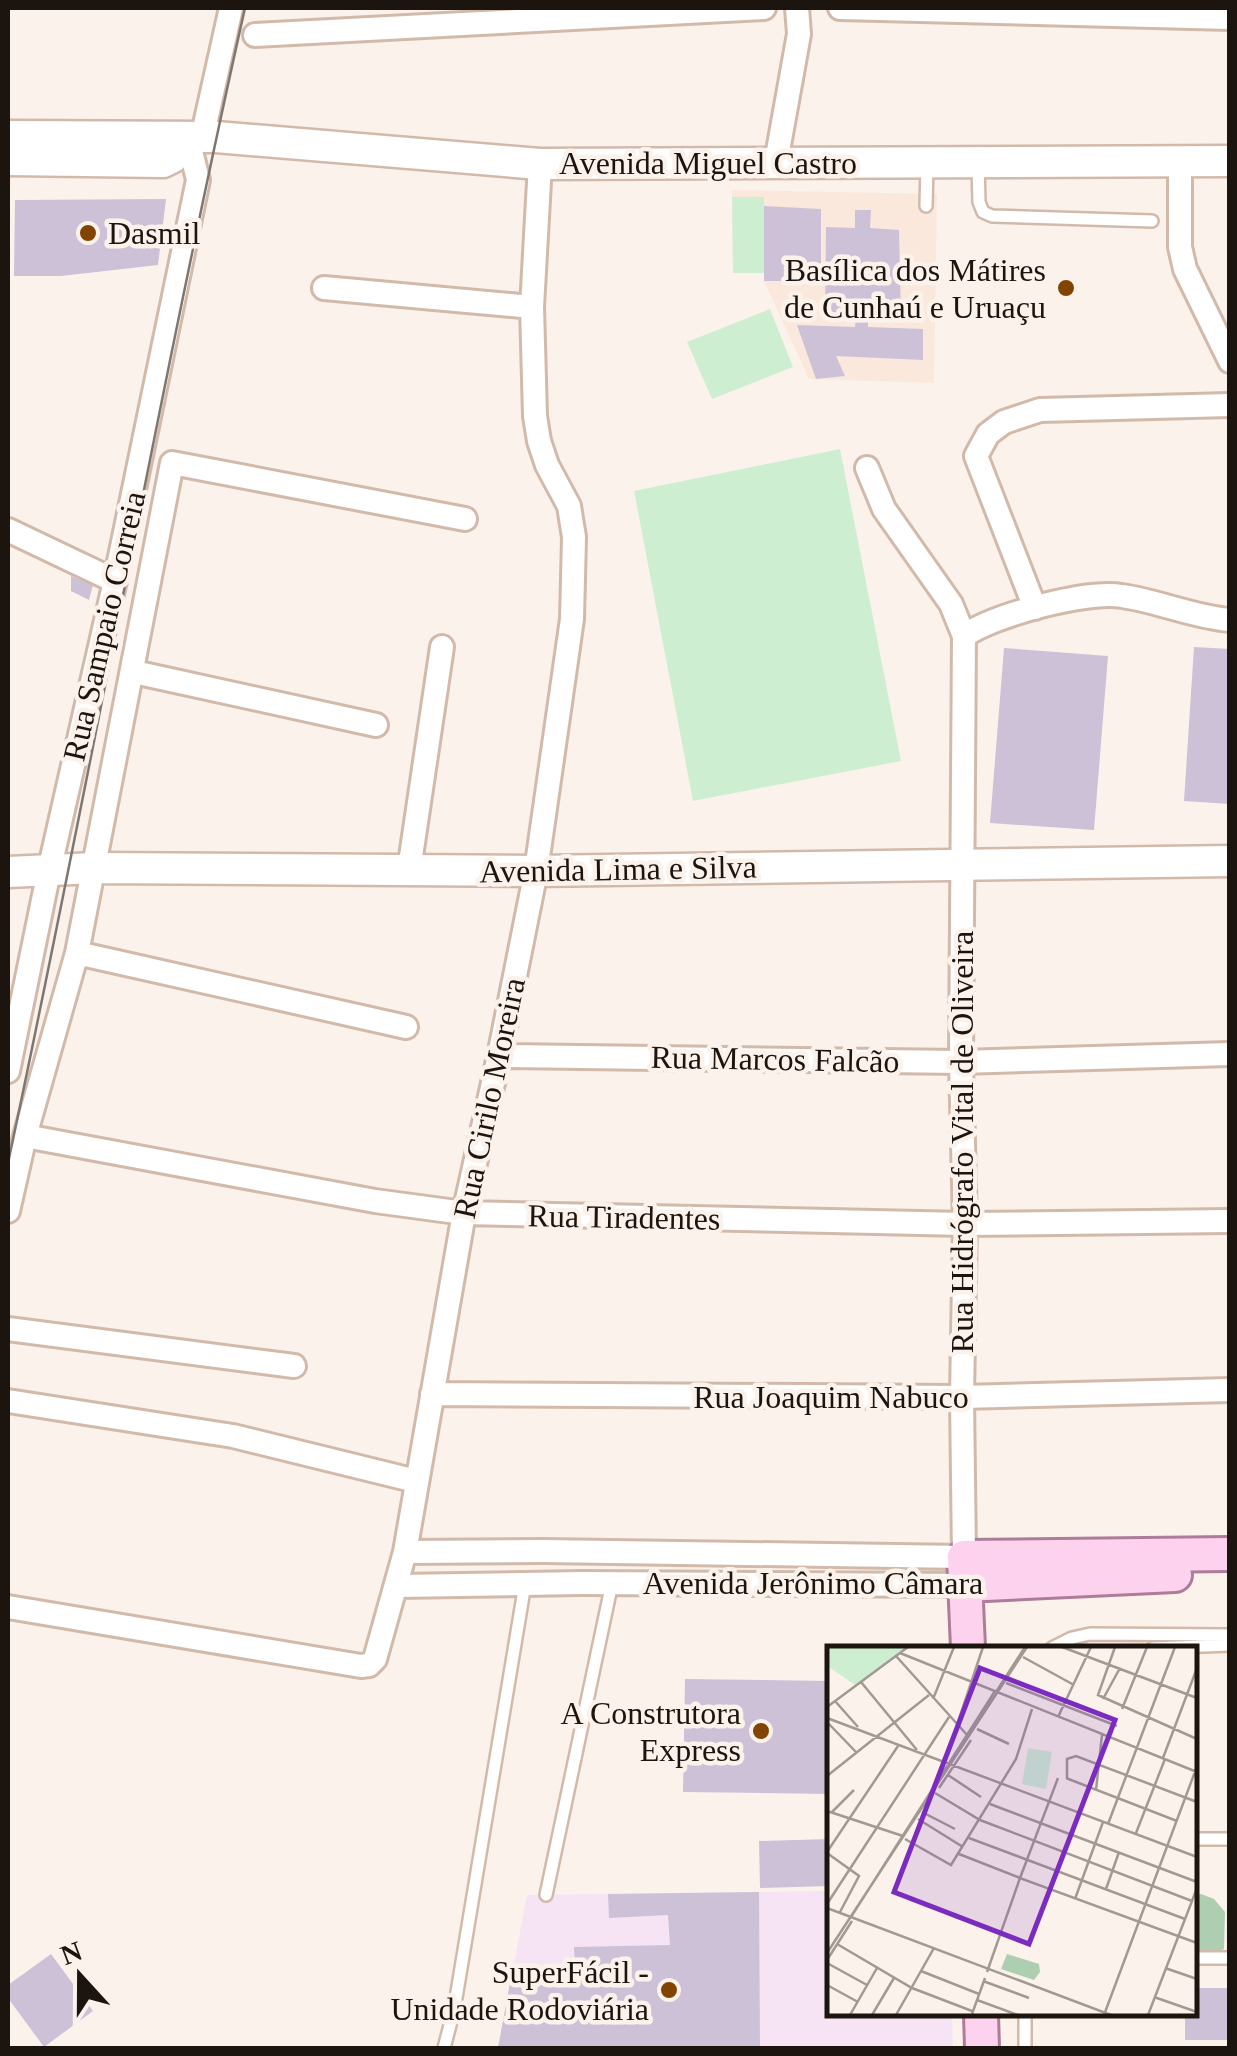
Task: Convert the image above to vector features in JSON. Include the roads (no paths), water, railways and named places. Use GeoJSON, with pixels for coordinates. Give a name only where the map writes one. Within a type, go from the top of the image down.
{"type":"FeatureCollection","features":[{"type":"Feature","properties":{"kind":"main road"},"geometry":{"type":"LineString","coordinates":[[8,136],[173,157],[195,138]]}},
{"type":"Feature","properties":{"kind":"main road","name":"Avenida Miguel Castro"},"geometry":{"type":"LineString","coordinates":[[195,138],[540,164],[1230,161]]}},
{"type":"Feature","properties":{"kind":"main road"},"geometry":{"type":"LineString","coordinates":[[8,160],[150,153]]}},
{"type":"Feature","properties":{"kind":"main road","name":"Avenida Lima e Silva"},"geometry":{"type":"LineString","coordinates":[[8,872],[95,868],[536,871],[1230,861]]}},
{"type":"Feature","properties":{"kind":"main road","name":"Avenida Jerônimo Câmara"},"geometry":{"type":"LineString","coordinates":[[965,1571],[1230,1554]]}},
{"type":"Feature","properties":{"kind":"main road","name":"Avenida Jerônimo Câmara"},"geometry":{"type":"LineString","coordinates":[[965,1571],[1230,1575]]}},
{"type":"Feature","properties":{"kind":"main road","name":"Rua Hidrógrafo Vital de Oliveira"},"geometry":{"type":"LineString","coordinates":[[965,1571],[968,1646]]}},
{"type":"Feature","properties":{"kind":"main road"},"geometry":{"type":"LineString","coordinates":[[981,2016],[982,2048]]}},
{"type":"Feature","properties":{"kind":"street","name":"Rua Sampaio Correia"},"geometry":{"type":"LineString","coordinates":[[8,1071],[198,180],[195,138],[231,8]]}},
{"type":"Feature","properties":{"kind":"street"},"geometry":{"type":"LineString","coordinates":[[255,34],[764,8]]}},
{"type":"Feature","properties":{"kind":"street"},"geometry":{"type":"LineString","coordinates":[[776,162],[799,34],[797,8]]}},
{"type":"Feature","properties":{"kind":"street"},"geometry":{"type":"LineString","coordinates":[[840,8],[1230,18]]}},
{"type":"Feature","properties":{"kind":"street"},"geometry":{"type":"LineString","coordinates":[[150,153],[188,167],[198,180]]}},
{"type":"Feature","properties":{"kind":"street"},"geometry":{"type":"LineString","coordinates":[[1180,162],[1180,247],[1186,269],[1230,361]]}},
{"type":"Feature","properties":{"kind":"street","name":"Rua Cirilo Moreira"},"geometry":{"type":"LineString","coordinates":[[8,1607],[364,1666],[376,1659],[405,1552],[464,1214],[536,871],[572,619],[574,536],[569,506],[539,441],[532,308],[540,164]]}},
{"type":"Feature","properties":{"kind":"street"},"geometry":{"type":"LineString","coordinates":[[324,288],[532,308]]}},
{"type":"Feature","properties":{"kind":"street"},"geometry":{"type":"LineString","coordinates":[[1035,608],[976,456],[988,434],[1004,422],[1040,410],[1230,405]]}},
{"type":"Feature","properties":{"kind":"street","name":"Rua Sampaio Correia"},"geometry":{"type":"LineString","coordinates":[[8,1210],[77,952],[172,463],[465,519]]}},
{"type":"Feature","properties":{"kind":"street"},"geometry":{"type":"LineString","coordinates":[[867,468],[884,509],[951,604],[964,636],[976,627],[1035,608],[1091,596],[1118,595],[1230,620]]}},
{"type":"Feature","properties":{"kind":"street"},"geometry":{"type":"LineString","coordinates":[[8,530],[115,580]]}},
{"type":"Feature","properties":{"kind":"street","name":"Rua Hidrógrafo Vital de Oliveira"},"geometry":{"type":"LineString","coordinates":[[964,636],[961,1062],[966,1224],[962,1396],[965,1571]]}},
{"type":"Feature","properties":{"kind":"street"},"geometry":{"type":"LineString","coordinates":[[409,870],[442,647]]}},
{"type":"Feature","properties":{"kind":"street"},"geometry":{"type":"LineString","coordinates":[[134,672],[376,725]]}},
{"type":"Feature","properties":{"kind":"street"},"geometry":{"type":"LineString","coordinates":[[77,952],[406,1027]]}},
{"type":"Feature","properties":{"kind":"street","name":"Rua Marcos Falcão"},"geometry":{"type":"LineString","coordinates":[[500,1056],[961,1062],[1230,1054]]}},
{"type":"Feature","properties":{"kind":"street","name":"Rua Tiradentes"},"geometry":{"type":"LineString","coordinates":[[25,1136],[464,1214],[966,1224],[1230,1221]]}},
{"type":"Feature","properties":{"kind":"street"},"geometry":{"type":"LineString","coordinates":[[8,1329],[294,1366]]}},
{"type":"Feature","properties":{"kind":"street","name":"Rua Joaquim Nabuco"},"geometry":{"type":"LineString","coordinates":[[432,1394],[962,1396],[1230,1390]]}},
{"type":"Feature","properties":{"kind":"street"},"geometry":{"type":"LineString","coordinates":[[8,1401],[233,1436],[416,1481]]}},
{"type":"Feature","properties":{"kind":"street","name":"Avenida Jerônimo Câmara"},"geometry":{"type":"LineString","coordinates":[[405,1552],[543,1550],[965,1571]]}},
{"type":"Feature","properties":{"kind":"street","name":"Avenida Jerônimo Câmara"},"geometry":{"type":"LineString","coordinates":[[397,1586],[965,1571]]}},
{"type":"Feature","properties":{"kind":"lane"},"geometry":{"type":"LineString","coordinates":[[926,206],[927,162]]}},
{"type":"Feature","properties":{"kind":"lane"},"geometry":{"type":"LineString","coordinates":[[978,162],[979,202],[983,212],[992,216],[1152,221]]}},
{"type":"Feature","properties":{"kind":"lane"},"geometry":{"type":"LineString","coordinates":[[546,1895],[583,1744],[612,1583]]}},
{"type":"Feature","properties":{"kind":"lane"},"geometry":{"type":"LineString","coordinates":[[444,2048],[454,2010],[525,1584]]}},
{"type":"Feature","properties":{"kind":"lane"},"geometry":{"type":"LineString","coordinates":[[1056,1646],[1090,1634],[1230,1635]]}},
{"type":"Feature","properties":{"kind":"lane"},"geometry":{"type":"LineString","coordinates":[[1197,1646],[1230,1645]]}},
{"type":"Feature","properties":{"kind":"lane"},"geometry":{"type":"LineString","coordinates":[[1197,1840],[1230,1839]]}},
{"type":"Feature","properties":{"kind":"lane"},"geometry":{"type":"LineString","coordinates":[[1197,1958],[1230,1958]]}},
{"type":"Feature","properties":{"kind":"lane"},"geometry":{"type":"LineString","coordinates":[[1025,2016],[1026,2048]]}},
{"type":"Feature","properties":{"kind":"tram line"},"geometry":{"type":"LineString","coordinates":[[8,1163],[245,8]]}},
{"type":"Feature","properties":{"kind":"place","name":"Dasmil"},"geometry":{"type":"Point","coordinates":[88,233]}},
{"type":"Feature","properties":{"kind":"place","name":"Basílica dos Mátires de Cunhaú e Uruaçu"},"geometry":{"type":"Point","coordinates":[1066,288]}},
{"type":"Feature","properties":{"kind":"place","name":"A Construtora Express"},"geometry":{"type":"Point","coordinates":[761,1731]}},
{"type":"Feature","properties":{"kind":"place","name":"SuperFácil - Unidade Rodoviária"},"geometry":{"type":"Point","coordinates":[669,1990]}}]}
